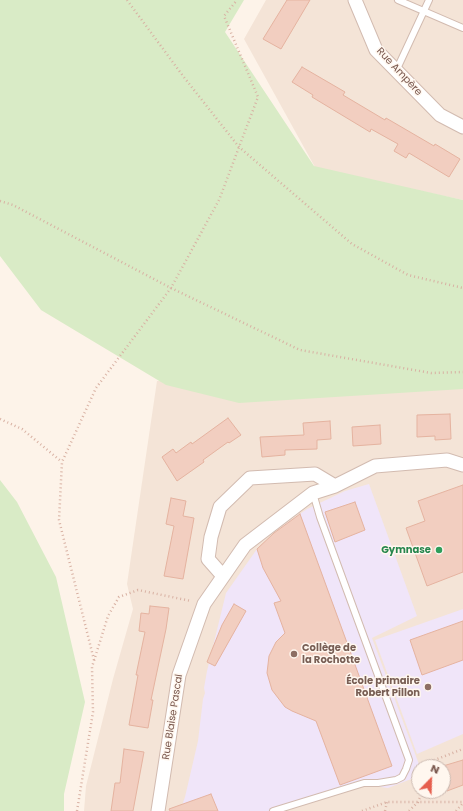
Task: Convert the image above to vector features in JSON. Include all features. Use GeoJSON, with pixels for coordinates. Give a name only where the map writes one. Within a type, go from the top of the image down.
{"type":"FeatureCollection","features":[{"type":"Feature","properties":{"kind":"street","name":"Rue Ampère"},"geometry":{"type":"LineString","coordinates":[[355,0],[376,50],[440,115],[463,127]]}},
{"type":"Feature","properties":{"kind":"street","name":"Rue Blaise Pascal"},"geometry":{"type":"LineString","coordinates":[[158,811],[179,675],[204,604],[245,545],[313,493],[335,486],[375,466],[447,460],[463,465]]}},
{"type":"Feature","properties":{"kind":"street"},"geometry":{"type":"LineString","coordinates":[[223,576],[208,559],[211,537],[220,507],[250,478],[315,474],[335,486]]}},
{"type":"Feature","properties":{"kind":"lane"},"geometry":{"type":"LineString","coordinates":[[398,0],[463,28]]}},
{"type":"Feature","properties":{"kind":"lane"},"geometry":{"type":"LineString","coordinates":[[396,71],[429,0]]}},
{"type":"Feature","properties":{"kind":"lane"},"geometry":{"type":"LineString","coordinates":[[273,811],[364,783],[378,783],[396,780],[402,777],[409,760],[320,517],[313,493]]}},
{"type":"Feature","properties":{"kind":"path"},"geometry":{"type":"LineString","coordinates":[[127,0],[183,76],[239,147],[352,244],[408,275],[463,288]]}},
{"type":"Feature","properties":{"kind":"path"},"geometry":{"type":"LineString","coordinates":[[94,660],[59,520],[62,462],[96,388],[171,288],[219,200],[258,97],[224,16],[237,0]]}},
{"type":"Feature","properties":{"kind":"path"},"geometry":{"type":"LineString","coordinates":[[0,201],[13,206],[171,288],[300,350],[431,373],[463,372]]}},
{"type":"Feature","properties":{"kind":"path"},"geometry":{"type":"LineString","coordinates":[[0,419],[22,429],[62,462]]}},
{"type":"Feature","properties":{"kind":"path"},"geometry":{"type":"LineString","coordinates":[[77,811],[93,712],[92,667],[108,616],[119,597],[138,590],[204,604]]}},
{"type":"Feature","properties":{"kind":"path"},"geometry":{"type":"LineString","coordinates":[[437,759],[463,749]]}},
{"type":"Feature","properties":{"kind":"path"},"geometry":{"type":"LineString","coordinates":[[411,811],[419,799]]}},
{"type":"Feature","properties":{"kind":"path"},"geometry":{"type":"LineString","coordinates":[[385,811],[387,802]]}},
{"type":"Feature","properties":{"kind":"path"},"geometry":{"type":"LineString","coordinates":[[362,811],[387,802],[463,802]]}},
{"type":"Feature","properties":{"kind":"path"},"geometry":{"type":"LineString","coordinates":[[456,811],[463,802]]}},
{"type":"Feature","properties":{"kind":"shaded area"},"geometry":{"type":"Polygon","coordinates":[[[266,0],[463,0],[463,200],[316,169],[244,39],[266,0]]]}},
{"type":"Feature","properties":{"kind":"shaded area"},"geometry":{"type":"Polygon","coordinates":[[[463,363],[463,811],[84,811],[86,786],[113,679],[133,609],[127,584],[157,381],[463,363]]]}},
{"type":"Feature","properties":{"kind":"shaded area","name":"Collège de la Rochotte"},"geometry":{"type":"Polygon","coordinates":[[[369,484],[417,616],[372,638],[417,759],[411,759],[411,779],[388,788],[366,785],[284,811],[180,811],[185,797],[198,741],[207,671],[226,593],[257,549],[287,523],[307,509],[345,491],[369,484]]]}},
{"type":"Feature","properties":{"kind":"shaded area","name":"École primaire Robert Pillon"},"geometry":{"type":"Polygon","coordinates":[[[463,609],[463,734],[417,754],[375,640],[463,609]]]}},
{"type":"Feature","properties":{"kind":"green space"},"geometry":{"type":"Polygon","coordinates":[[[0,0],[244,0],[225,32],[314,166],[463,200],[463,389],[239,403],[166,385],[41,310],[0,256],[0,0]]]}},
{"type":"Feature","properties":{"kind":"green space"},"geometry":{"type":"Polygon","coordinates":[[[0,480],[17,502],[56,577],[85,702],[64,794],[64,811],[0,811],[0,480]]]}},
{"type":"Feature","properties":{"kind":"building"},"geometry":{"type":"Polygon","coordinates":[[[287,0],[310,0],[281,49],[263,39],[287,0]]]}},
{"type":"Feature","properties":{"kind":"building"},"geometry":{"type":"Polygon","coordinates":[[[302,67],[345,92],[343,95],[385,120],[386,118],[434,146],[435,144],[460,159],[449,177],[409,153],[406,158],[394,151],[398,144],[371,129],[370,132],[312,97],[313,95],[292,82],[302,67]]]}},
{"type":"Feature","properties":{"kind":"building"},"geometry":{"type":"Polygon","coordinates":[[[450,414],[451,439],[435,440],[435,436],[417,437],[417,415],[450,414]]]}},
{"type":"Feature","properties":{"kind":"building"},"geometry":{"type":"Polygon","coordinates":[[[228,418],[241,435],[229,443],[228,442],[203,460],[204,462],[177,481],[162,457],[173,449],[176,453],[191,442],[192,444],[228,418]]]}},
{"type":"Feature","properties":{"kind":"building"},"geometry":{"type":"Polygon","coordinates":[[[330,421],[331,439],[317,440],[317,449],[285,450],[285,455],[262,457],[260,437],[304,435],[303,423],[330,421]]]}},
{"type":"Feature","properties":{"kind":"building"},"geometry":{"type":"Polygon","coordinates":[[[380,425],[381,444],[353,446],[352,427],[380,425]]]}},
{"type":"Feature","properties":{"kind":"building","name":"Gymnase"},"geometry":{"type":"Polygon","coordinates":[[[463,485],[463,572],[427,586],[406,528],[425,521],[418,501],[463,485]]]}},
{"type":"Feature","properties":{"kind":"building"},"geometry":{"type":"Polygon","coordinates":[[[171,498],[186,501],[183,516],[194,518],[183,579],[164,576],[174,526],[166,524],[171,498]]]}},
{"type":"Feature","properties":{"kind":"building"},"geometry":{"type":"Polygon","coordinates":[[[355,502],[365,530],[335,542],[325,512],[355,502]]]}},
{"type":"Feature","properties":{"kind":"building"},"geometry":{"type":"Polygon","coordinates":[[[300,514],[392,766],[340,785],[316,721],[285,707],[272,690],[267,673],[269,656],[276,642],[285,633],[274,603],[281,601],[263,568],[257,549],[274,533],[300,514]]]}},
{"type":"Feature","properties":{"kind":"building"},"geometry":{"type":"Polygon","coordinates":[[[234,604],[246,611],[215,666],[207,662],[222,625],[234,604]]]}},
{"type":"Feature","properties":{"kind":"building"},"geometry":{"type":"Polygon","coordinates":[[[150,606],[169,608],[151,700],[153,700],[148,728],[129,725],[138,675],[136,675],[145,632],[139,631],[141,613],[149,614],[150,606]]]}},
{"type":"Feature","properties":{"kind":"building"},"geometry":{"type":"Polygon","coordinates":[[[463,621],[463,660],[422,675],[410,640],[463,621]]]}},
{"type":"Feature","properties":{"kind":"building"},"geometry":{"type":"Polygon","coordinates":[[[124,749],[144,752],[133,811],[111,811],[115,783],[120,783],[124,749]]]}},
{"type":"Feature","properties":{"kind":"building"},"geometry":{"type":"Polygon","coordinates":[[[463,760],[463,785],[451,790],[451,764],[463,760]]]}},
{"type":"Feature","properties":{"kind":"building"},"geometry":{"type":"Polygon","coordinates":[[[211,794],[218,811],[170,811],[169,809],[211,794]]]}},
{"type":"Feature","properties":{"kind":"place","name":"Gymnase"},"geometry":{"type":"Point","coordinates":[439,550]}},
{"type":"Feature","properties":{"kind":"place","name":"Collège de la Rochotte"},"geometry":{"type":"Point","coordinates":[294,654]}},
{"type":"Feature","properties":{"kind":"place","name":"École primaire Robert Pillon"},"geometry":{"type":"Point","coordinates":[428,687]}}]}
